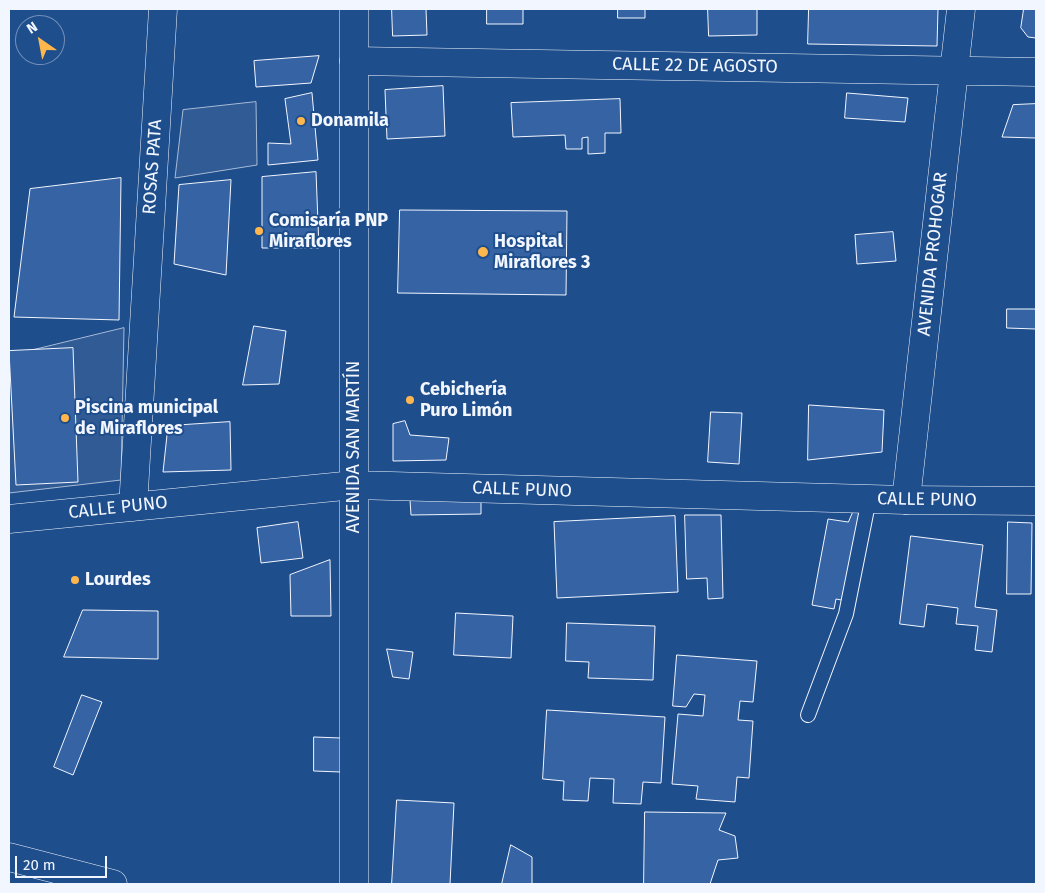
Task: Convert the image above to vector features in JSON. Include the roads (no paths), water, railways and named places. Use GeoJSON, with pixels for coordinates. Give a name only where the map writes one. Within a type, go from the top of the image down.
{"type":"FeatureCollection","features":[{"type":"Feature","properties":{"kind":"street","name":"ROSAS PATA"},"geometry":{"type":"LineString","coordinates":[[133,507],[163,9]]}},
{"type":"Feature","properties":{"kind":"street","name":"AVENIDA SAN MARTÍN"},"geometry":{"type":"LineString","coordinates":[[354,9],[354,884]]}},
{"type":"Feature","properties":{"kind":"street","name":"AVENIDA PROHOGAR"},"geometry":{"type":"LineString","coordinates":[[906,500],[953,70],[962,9]]}},
{"type":"Feature","properties":{"kind":"street","name":"CALLE 22 DE AGOSTO"},"geometry":{"type":"LineString","coordinates":[[354,61],[1036,72]]}},
{"type":"Feature","properties":{"kind":"street","name":"CALLE PUNO"},"geometry":{"type":"LineString","coordinates":[[9,519],[354,485],[906,500],[1036,501]]}},
{"type":"Feature","properties":{"kind":"street"},"geometry":{"type":"LineString","coordinates":[[9,857],[113,884]]}},
{"type":"Feature","properties":{"kind":"lane"},"geometry":{"type":"LineString","coordinates":[[808,715],[846,614],[870,499]]}},
{"type":"Feature","properties":{"kind":"place","name":"Donamila"},"geometry":{"type":"Point","coordinates":[301,121]}},
{"type":"Feature","properties":{"kind":"place","name":"Comisaría PNP Miraflores"},"geometry":{"type":"Point","coordinates":[259,231]}},
{"type":"Feature","properties":{"kind":"place","name":"Hospital Miraflores 3"},"geometry":{"type":"Point","coordinates":[483,252]}},
{"type":"Feature","properties":{"kind":"place","name":"Cebichería Puro Limón"},"geometry":{"type":"Point","coordinates":[410,400]}},
{"type":"Feature","properties":{"kind":"place","name":"Piscina municipal de Miraflores"},"geometry":{"type":"Point","coordinates":[65,418]}},
{"type":"Feature","properties":{"kind":"place","name":"Lourdes"},"geometry":{"type":"Point","coordinates":[75,580]}}]}
